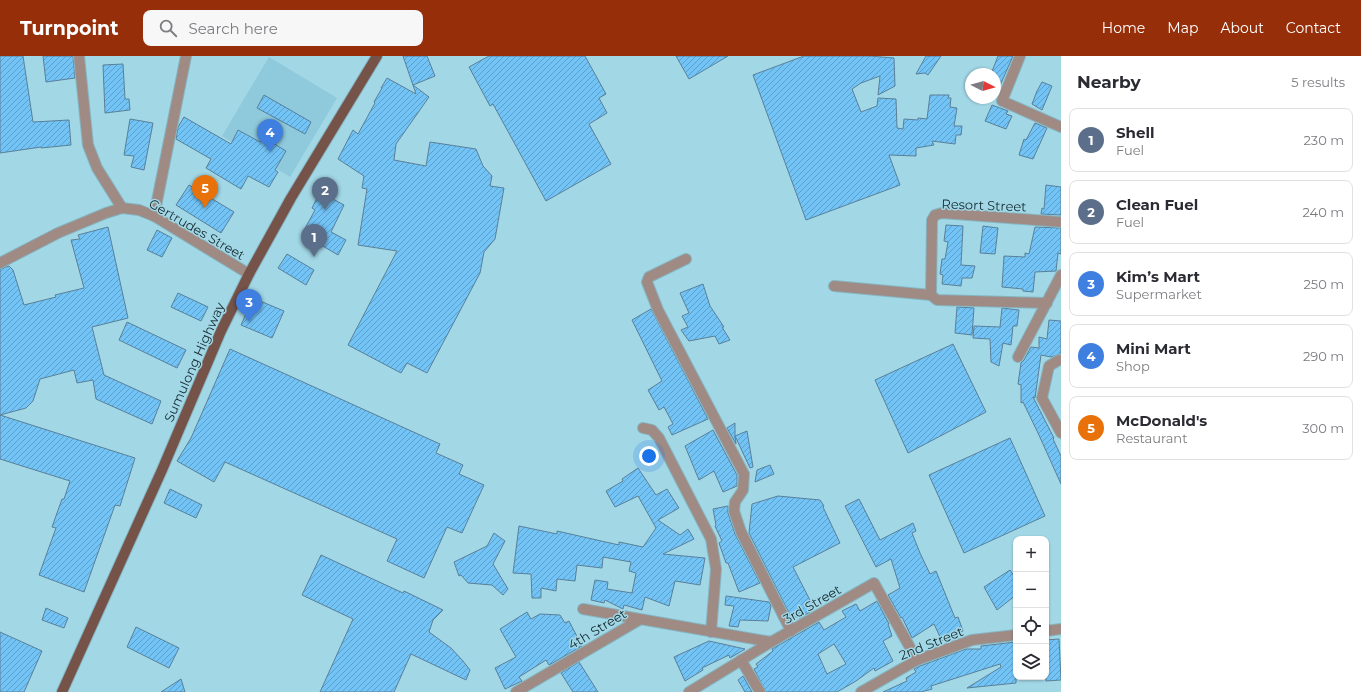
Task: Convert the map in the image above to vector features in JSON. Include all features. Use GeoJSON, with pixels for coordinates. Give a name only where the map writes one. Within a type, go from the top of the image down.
{"type":"FeatureCollection","features":[{"type":"Feature","properties":{"kind":"main road","name":"Sumulong Highway"},"geometry":{"type":"LineString","coordinates":[[62,692],[162,470],[221,331],[249,274],[291,198],[377,56]]}},
{"type":"Feature","properties":{"kind":"street"},"geometry":{"type":"LineString","coordinates":[[79,56],[88,145],[97,168],[122,208]]}},
{"type":"Feature","properties":{"kind":"street"},"geometry":{"type":"LineString","coordinates":[[154,216],[186,56]]}},
{"type":"Feature","properties":{"kind":"street"},"geometry":{"type":"LineString","coordinates":[[1020,56],[1002,101],[1061,127]]}},
{"type":"Feature","properties":{"kind":"street","name":"Gertrudes Street"},"geometry":{"type":"LineString","coordinates":[[0,263],[58,233],[106,212],[122,208],[139,210],[154,216],[249,274]]}},
{"type":"Feature","properties":{"kind":"street","name":"Resort Street"},"geometry":{"type":"LineString","coordinates":[[931,295],[932,220],[935,215],[942,213],[1061,222]]}},
{"type":"Feature","properties":{"kind":"street"},"geometry":{"type":"LineString","coordinates":[[686,260],[649,276],[646,282],[658,310],[744,474],[743,490],[735,502],[734,510],[741,532],[791,631]]}},
{"type":"Feature","properties":{"kind":"street"},"geometry":{"type":"LineString","coordinates":[[1018,357],[1061,275]]}},
{"type":"Feature","properties":{"kind":"street"},"geometry":{"type":"LineString","coordinates":[[834,286],[931,295],[937,300],[943,301],[1047,303]]}},
{"type":"Feature","properties":{"kind":"street"},"geometry":{"type":"LineString","coordinates":[[1061,360],[1049,366],[1042,398],[1061,433]]}},
{"type":"Feature","properties":{"kind":"street"},"geometry":{"type":"LineString","coordinates":[[643,428],[652,430],[659,438],[712,539],[716,569],[711,632]]}},
{"type":"Feature","properties":{"kind":"street","name":"3rd Street"},"geometry":{"type":"LineString","coordinates":[[688,692],[770,642],[874,583],[917,660]]}},
{"type":"Feature","properties":{"kind":"street"},"geometry":{"type":"LineString","coordinates":[[583,609],[639,620]]}},
{"type":"Feature","properties":{"kind":"street","name":"4th Street"},"geometry":{"type":"LineString","coordinates":[[516,692],[639,620],[770,642]]}},
{"type":"Feature","properties":{"kind":"street"},"geometry":{"type":"LineString","coordinates":[[1049,631],[1061,629]]}},
{"type":"Feature","properties":{"kind":"street","name":"2nd Street"},"geometry":{"type":"LineString","coordinates":[[861,692],[917,660],[972,640],[1013,635]]}},
{"type":"Feature","properties":{"kind":"street"},"geometry":{"type":"LineString","coordinates":[[741,660],[760,692]]}},
{"type":"Feature","properties":{"kind":"shaded area"},"geometry":{"type":"Polygon","coordinates":[[[269,57],[337,98],[290,177],[222,136],[269,57]]]}},
{"type":"Feature","properties":{"kind":"building"},"geometry":{"type":"Polygon","coordinates":[[[0,56],[23,56],[33,122],[69,120],[71,145],[41,147],[0,153],[0,56]]]}},
{"type":"Feature","properties":{"kind":"building"},"geometry":{"type":"Polygon","coordinates":[[[43,56],[73,56],[75,78],[46,82],[43,56]]]}},
{"type":"Feature","properties":{"kind":"building"},"geometry":{"type":"Polygon","coordinates":[[[403,56],[427,56],[435,76],[413,85],[429,97],[396,144],[394,160],[426,166],[430,142],[476,149],[483,166],[492,176],[490,186],[504,188],[495,239],[484,252],[480,273],[427,373],[407,363],[401,373],[348,345],[397,251],[358,245],[367,189],[362,188],[364,176],[338,159],[353,130],[358,134],[387,78],[416,94],[403,56]]]}},
{"type":"Feature","properties":{"kind":"building"},"geometry":{"type":"Polygon","coordinates":[[[489,56],[585,56],[606,94],[599,98],[607,113],[589,124],[611,164],[546,201],[493,104],[490,106],[469,67],[489,56]]]}},
{"type":"Feature","properties":{"kind":"building"},"geometry":{"type":"Polygon","coordinates":[[[676,56],[728,56],[689,79],[676,56]]]}},
{"type":"Feature","properties":{"kind":"building"},"geometry":{"type":"Polygon","coordinates":[[[804,56],[870,56],[894,58],[895,86],[878,95],[880,76],[861,83],[852,89],[861,112],[877,106],[878,98],[896,99],[897,128],[903,129],[904,119],[927,119],[930,95],[949,95],[948,98],[951,98],[950,107],[957,108],[954,126],[962,126],[961,135],[956,135],[955,144],[932,141],[934,145],[916,148],[916,156],[889,155],[900,185],[806,220],[753,75],[804,56]]]}},
{"type":"Feature","properties":{"kind":"building"},"geometry":{"type":"Polygon","coordinates":[[[926,56],[941,56],[928,75],[925,73],[916,74],[926,56]]]}},
{"type":"Feature","properties":{"kind":"building"},"geometry":{"type":"Polygon","coordinates":[[[998,56],[1013,56],[1001,83],[1001,68],[993,68],[998,56]]]}},
{"type":"Feature","properties":{"kind":"building"},"geometry":{"type":"Polygon","coordinates":[[[123,64],[125,99],[129,99],[130,110],[105,113],[103,65],[123,64]]]}},
{"type":"Feature","properties":{"kind":"building"},"geometry":{"type":"Polygon","coordinates":[[[1042,82],[1052,86],[1042,110],[1032,104],[1042,82]]]}},
{"type":"Feature","properties":{"kind":"building"},"geometry":{"type":"Polygon","coordinates":[[[264,95],[311,122],[305,134],[257,108],[264,95]]]}},
{"type":"Feature","properties":{"kind":"building"},"geometry":{"type":"Polygon","coordinates":[[[992,105],[1008,111],[1006,114],[1012,116],[1006,129],[985,121],[992,105]]]}},
{"type":"Feature","properties":{"kind":"building"},"geometry":{"type":"Polygon","coordinates":[[[184,117],[231,144],[238,130],[260,142],[263,137],[286,151],[275,170],[278,172],[269,187],[248,176],[241,189],[206,168],[211,159],[176,139],[178,127],[184,117]]]}},
{"type":"Feature","properties":{"kind":"building"},"geometry":{"type":"Polygon","coordinates":[[[130,119],[153,123],[144,170],[131,167],[134,156],[124,155],[130,119]]]}},
{"type":"Feature","properties":{"kind":"building"},"geometry":{"type":"Polygon","coordinates":[[[1035,123],[1047,128],[1033,159],[1019,155],[1024,139],[1026,140],[1035,123]]]}},
{"type":"Feature","properties":{"kind":"building"},"geometry":{"type":"Polygon","coordinates":[[[189,185],[234,212],[221,233],[176,205],[189,185]]]}},
{"type":"Feature","properties":{"kind":"building"},"geometry":{"type":"Polygon","coordinates":[[[1046,185],[1061,187],[1061,215],[1041,214],[1042,208],[1044,209],[1046,185]]]}},
{"type":"Feature","properties":{"kind":"building"},"geometry":{"type":"Polygon","coordinates":[[[320,192],[344,205],[331,232],[346,240],[338,255],[302,234],[315,210],[312,208],[320,192]]]}},
{"type":"Feature","properties":{"kind":"building"},"geometry":{"type":"Polygon","coordinates":[[[946,225],[963,226],[961,265],[975,266],[972,278],[962,278],[961,286],[942,284],[943,275],[940,274],[942,259],[945,259],[948,242],[944,241],[946,225]]]}},
{"type":"Feature","properties":{"kind":"building"},"geometry":{"type":"Polygon","coordinates":[[[983,226],[998,228],[995,254],[980,253],[983,226]]]}},
{"type":"Feature","properties":{"kind":"building"},"geometry":{"type":"Polygon","coordinates":[[[108,227],[128,318],[92,327],[104,375],[161,401],[152,424],[96,399],[93,380],[77,383],[74,370],[40,379],[33,401],[26,408],[0,415],[0,269],[9,266],[13,270],[24,305],[84,288],[71,240],[80,239],[78,235],[108,227]]]}},
{"type":"Feature","properties":{"kind":"building"},"geometry":{"type":"Polygon","coordinates":[[[1035,227],[1061,228],[1061,254],[1058,253],[1056,271],[1035,272],[1033,292],[1023,291],[1023,289],[1002,287],[1004,256],[1025,257],[1025,253],[1029,254],[1035,227]]]}},
{"type":"Feature","properties":{"kind":"building"},"geometry":{"type":"Polygon","coordinates":[[[157,230],[172,238],[162,257],[147,250],[157,230]]]}},
{"type":"Feature","properties":{"kind":"building"},"geometry":{"type":"Polygon","coordinates":[[[287,254],[314,270],[306,285],[278,268],[287,254]]]}},
{"type":"Feature","properties":{"kind":"building"},"geometry":{"type":"Polygon","coordinates":[[[703,284],[710,306],[724,327],[722,327],[730,340],[719,344],[715,336],[689,341],[681,330],[688,327],[682,316],[689,313],[680,293],[703,284]]]}},
{"type":"Feature","properties":{"kind":"building"},"geometry":{"type":"Polygon","coordinates":[[[178,293],[208,307],[201,321],[171,307],[178,293]]]}},
{"type":"Feature","properties":{"kind":"building"},"geometry":{"type":"Polygon","coordinates":[[[253,298],[284,311],[272,338],[241,325],[253,298]]]}},
{"type":"Feature","properties":{"kind":"building"},"geometry":{"type":"Polygon","coordinates":[[[957,307],[974,308],[972,335],[955,333],[957,307]]]}},
{"type":"Feature","properties":{"kind":"building"},"geometry":{"type":"Polygon","coordinates":[[[1002,308],[1019,310],[1017,326],[1013,326],[1011,345],[1003,343],[999,366],[991,362],[990,339],[973,338],[974,326],[1000,327],[1002,308]]]}},
{"type":"Feature","properties":{"kind":"building"},"geometry":{"type":"Polygon","coordinates":[[[651,309],[708,419],[672,435],[668,427],[673,424],[664,407],[659,410],[648,390],[662,381],[632,320],[651,309]]]}},
{"type":"Feature","properties":{"kind":"building"},"geometry":{"type":"Polygon","coordinates":[[[1049,320],[1061,321],[1061,354],[1051,357],[1041,355],[1035,398],[1033,397],[1054,438],[1053,439],[1061,456],[1061,484],[1023,402],[1021,403],[1021,385],[1018,384],[1021,363],[1031,347],[1039,348],[1039,337],[1047,339],[1049,320]]]}},
{"type":"Feature","properties":{"kind":"building"},"geometry":{"type":"Polygon","coordinates":[[[127,322],[186,350],[177,368],[119,340],[127,322]]]}},
{"type":"Feature","properties":{"kind":"building"},"geometry":{"type":"Polygon","coordinates":[[[953,344],[986,412],[908,453],[875,380],[953,344]]]}},
{"type":"Feature","properties":{"kind":"building"},"geometry":{"type":"Polygon","coordinates":[[[230,349],[440,444],[436,453],[463,465],[459,474],[484,485],[462,533],[447,527],[424,578],[387,561],[397,539],[225,462],[214,482],[177,461],[191,438],[230,349]]]}},
{"type":"Feature","properties":{"kind":"building"},"geometry":{"type":"Polygon","coordinates":[[[0,415],[135,458],[120,506],[115,505],[84,592],[39,575],[56,528],[52,527],[70,481],[0,459],[0,415]]]}},
{"type":"Feature","properties":{"kind":"building"},"geometry":{"type":"Polygon","coordinates":[[[735,423],[735,436],[736,444],[727,428],[735,423]]]}},
{"type":"Feature","properties":{"kind":"building"},"geometry":{"type":"Polygon","coordinates":[[[713,430],[737,475],[737,486],[723,492],[714,471],[699,480],[685,446],[713,430]]]}},
{"type":"Feature","properties":{"kind":"building"},"geometry":{"type":"Polygon","coordinates":[[[747,431],[753,467],[750,468],[735,436],[747,431]]]}},
{"type":"Feature","properties":{"kind":"building"},"geometry":{"type":"Polygon","coordinates":[[[1010,438],[1045,516],[964,553],[929,475],[1010,438]]]}},
{"type":"Feature","properties":{"kind":"building"},"geometry":{"type":"Polygon","coordinates":[[[770,465],[774,474],[755,482],[757,470],[770,465]]]}},
{"type":"Feature","properties":{"kind":"building"},"geometry":{"type":"Polygon","coordinates":[[[638,468],[656,495],[667,489],[679,508],[658,520],[680,535],[688,529],[694,539],[663,554],[705,558],[700,585],[675,581],[669,606],[645,597],[642,610],[624,605],[623,609],[605,600],[604,603],[591,600],[595,580],[608,582],[607,589],[632,593],[636,573],[629,571],[631,562],[603,557],[602,568],[577,565],[575,581],[557,579],[556,591],[541,588],[541,598],[532,598],[531,574],[513,573],[519,526],[557,534],[557,531],[619,545],[619,542],[643,547],[656,528],[638,496],[615,507],[606,491],[623,481],[622,479],[638,468]]]}},
{"type":"Feature","properties":{"kind":"building"},"geometry":{"type":"Polygon","coordinates":[[[170,489],[202,505],[196,518],[164,503],[170,489]]]}},
{"type":"Feature","properties":{"kind":"building"},"geometry":{"type":"Polygon","coordinates":[[[778,496],[820,500],[840,543],[793,567],[814,608],[800,618],[790,615],[749,533],[752,504],[778,496]]]}},
{"type":"Feature","properties":{"kind":"building"},"geometry":{"type":"Polygon","coordinates":[[[859,499],[880,540],[913,523],[916,531],[912,533],[920,553],[930,574],[936,571],[955,618],[958,617],[963,631],[942,641],[934,624],[912,638],[902,617],[901,618],[888,595],[900,588],[891,559],[876,567],[845,506],[859,499]]]}},
{"type":"Feature","properties":{"kind":"building"},"geometry":{"type":"Polygon","coordinates":[[[728,506],[728,513],[735,534],[760,583],[739,592],[728,563],[726,563],[719,543],[722,541],[715,526],[713,509],[728,506]]]}},
{"type":"Feature","properties":{"kind":"building"},"geometry":{"type":"Polygon","coordinates":[[[494,533],[505,541],[493,564],[508,589],[503,595],[492,585],[468,583],[461,575],[459,576],[454,562],[487,546],[494,533]]]}},
{"type":"Feature","properties":{"kind":"building"},"geometry":{"type":"Polygon","coordinates":[[[321,555],[403,593],[404,591],[443,610],[433,620],[429,632],[451,648],[470,670],[466,680],[411,654],[394,692],[320,692],[353,619],[302,595],[321,555]]]}},
{"type":"Feature","properties":{"kind":"building"},"geometry":{"type":"Polygon","coordinates":[[[1010,570],[1013,574],[1013,597],[997,610],[984,587],[1010,570]]]}},
{"type":"Feature","properties":{"kind":"building"},"geometry":{"type":"Polygon","coordinates":[[[726,596],[769,602],[771,606],[768,621],[740,620],[738,627],[729,626],[734,606],[725,605],[726,596]]]}},
{"type":"Feature","properties":{"kind":"building"},"geometry":{"type":"Polygon","coordinates":[[[877,601],[889,624],[892,636],[883,641],[893,661],[875,671],[874,668],[837,692],[766,692],[754,669],[758,667],[756,664],[773,651],[772,649],[819,622],[824,630],[846,617],[842,611],[856,604],[860,611],[877,601]],[[834,644],[818,654],[827,674],[846,664],[834,644]]]}},
{"type":"Feature","properties":{"kind":"building"},"geometry":{"type":"Polygon","coordinates":[[[46,608],[68,618],[64,628],[42,620],[46,608]]]}},
{"type":"Feature","properties":{"kind":"building"},"geometry":{"type":"Polygon","coordinates":[[[527,612],[531,619],[540,614],[560,615],[565,623],[569,621],[582,646],[549,665],[546,660],[519,677],[522,681],[505,689],[495,668],[516,657],[500,629],[527,612]]]}},
{"type":"Feature","properties":{"kind":"building"},"geometry":{"type":"Polygon","coordinates":[[[136,627],[179,648],[169,668],[127,647],[136,627]]]}},
{"type":"Feature","properties":{"kind":"building"},"geometry":{"type":"Polygon","coordinates":[[[0,632],[42,651],[24,692],[0,692],[0,632]]]}},
{"type":"Feature","properties":{"kind":"building"},"geometry":{"type":"Polygon","coordinates":[[[1059,639],[1061,680],[1046,681],[1049,680],[1049,640],[1059,639]]]}},
{"type":"Feature","properties":{"kind":"building"},"geometry":{"type":"Polygon","coordinates":[[[709,641],[745,649],[730,658],[729,655],[702,668],[703,670],[685,681],[674,657],[709,641]]]}},
{"type":"Feature","properties":{"kind":"building"},"geometry":{"type":"Polygon","coordinates":[[[1013,642],[1013,680],[1016,680],[1016,683],[967,688],[1001,667],[1000,664],[931,686],[932,689],[921,692],[883,692],[907,681],[906,678],[916,672],[914,669],[920,666],[966,649],[981,649],[981,646],[1013,642]]]}},
{"type":"Feature","properties":{"kind":"building"},"geometry":{"type":"Polygon","coordinates":[[[579,662],[598,692],[573,692],[561,673],[579,662]]]}},
{"type":"Feature","properties":{"kind":"building"},"geometry":{"type":"Polygon","coordinates":[[[743,676],[752,692],[745,692],[738,680],[743,676]]]}},
{"type":"Feature","properties":{"kind":"building"},"geometry":{"type":"Polygon","coordinates":[[[181,679],[185,692],[161,692],[181,679]]]}},
{"type":"Feature","properties":{"kind":"place","name":"Mini Mart"},"geometry":{"type":"Point","coordinates":[270,152]}},
{"type":"Feature","properties":{"kind":"place","name":"McDonald's"},"geometry":{"type":"Point","coordinates":[205,208]}},
{"type":"Feature","properties":{"kind":"place","name":"Clean Fuel"},"geometry":{"type":"Point","coordinates":[325,210]}},
{"type":"Feature","properties":{"kind":"place","name":"Shell"},"geometry":{"type":"Point","coordinates":[314,257]}},
{"type":"Feature","properties":{"kind":"place","name":"Kim’s Mart"},"geometry":{"type":"Point","coordinates":[249,322]}}]}
